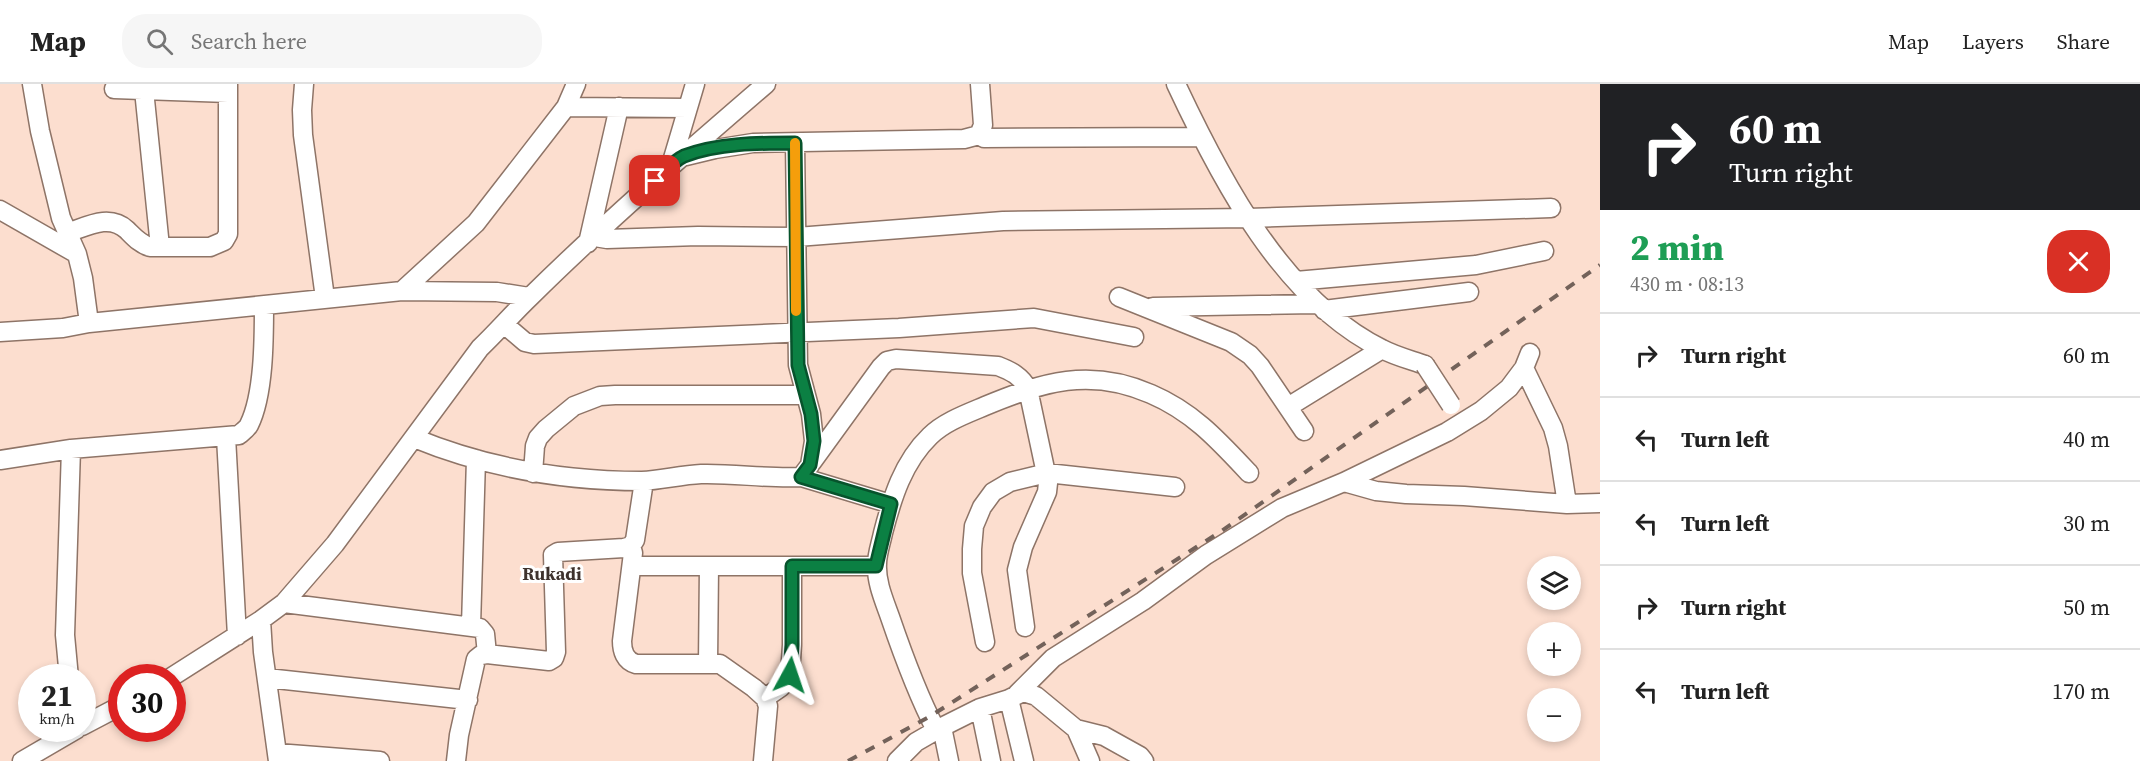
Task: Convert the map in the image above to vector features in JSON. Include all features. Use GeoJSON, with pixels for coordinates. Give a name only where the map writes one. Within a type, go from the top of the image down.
{"type":"FeatureCollection","features":[{"type":"Feature","properties":{"kind":"street"},"geometry":{"type":"LineString","coordinates":[[32,84],[40,130],[61,218],[77,254],[83,278],[89,323]]}},
{"type":"Feature","properties":{"kind":"street"},"geometry":{"type":"LineString","coordinates":[[304,84],[303,135],[326,298]]}},
{"type":"Feature","properties":{"kind":"street"},"geometry":{"type":"LineString","coordinates":[[402,291],[476,223],[566,107],[576,84]]}},
{"type":"Feature","properties":{"kind":"street"},"geometry":{"type":"LineString","coordinates":[[676,162],[696,84]]}},
{"type":"Feature","properties":{"kind":"street"},"geometry":{"type":"LineString","coordinates":[[186,668],[261,621],[284,603],[335,544],[480,348],[505,325],[529,297],[676,162],[766,84]]}},
{"type":"Feature","properties":{"kind":"street"},"geometry":{"type":"LineString","coordinates":[[979,135],[982,125],[980,84]]}},
{"type":"Feature","properties":{"kind":"street"},"geometry":{"type":"LineString","coordinates":[[1176,84],[1200,137],[1248,218],[1296,281],[1320,307],[1382,350],[1425,365],[1450,405],[1446,432]]}},
{"type":"Feature","properties":{"kind":"street"},"geometry":{"type":"LineString","coordinates":[[67,233],[107,221],[114,222],[122,226],[143,245],[160,247],[210,247],[224,241],[228,234],[228,89],[114,89]]}},
{"type":"Feature","properties":{"kind":"street"},"geometry":{"type":"LineString","coordinates":[[144,90],[160,247]]}},
{"type":"Feature","properties":{"kind":"street"},"geometry":{"type":"LineString","coordinates":[[566,107],[688,108]]}},
{"type":"Feature","properties":{"kind":"street"},"geometry":{"type":"LineString","coordinates":[[591,240],[619,108]]}},
{"type":"Feature","properties":{"kind":"street"},"geometry":{"type":"LineString","coordinates":[[676,162],[715,149],[753,143],[964,139],[979,135],[984,138],[1200,137]]}},
{"type":"Feature","properties":{"kind":"street"},"geometry":{"type":"LineString","coordinates":[[795,143],[798,365],[811,414],[814,441],[806,471]]}},
{"type":"Feature","properties":{"kind":"street"},"geometry":{"type":"LineString","coordinates":[[591,240],[698,236],[797,237],[1003,221],[1248,218],[1551,208]]}},
{"type":"Feature","properties":{"kind":"street"},"geometry":{"type":"LineString","coordinates":[[0,210],[77,254]]}},
{"type":"Feature","properties":{"kind":"street"},"geometry":{"type":"LineString","coordinates":[[1296,281],[1476,265],[1544,251]]}},
{"type":"Feature","properties":{"kind":"street"},"geometry":{"type":"LineString","coordinates":[[0,332],[63,328],[89,323],[402,291],[497,292],[529,297]]}},
{"type":"Feature","properties":{"kind":"street"},"geometry":{"type":"LineString","coordinates":[[1146,307],[1320,307],[1469,292]]}},
{"type":"Feature","properties":{"kind":"street"},"geometry":{"type":"LineString","coordinates":[[1119,297],[1231,342],[1250,355],[1304,431]]}},
{"type":"Feature","properties":{"kind":"street"},"geometry":{"type":"LineString","coordinates":[[0,460],[71,449],[239,435],[248,427],[257,398],[264,342],[264,305]]}},
{"type":"Feature","properties":{"kind":"street"},"geometry":{"type":"LineString","coordinates":[[505,325],[525,342],[534,344],[899,328],[1034,318],[1134,337]]}},
{"type":"Feature","properties":{"kind":"street"},"geometry":{"type":"LineString","coordinates":[[1288,407],[1382,350]]}},
{"type":"Feature","properties":{"kind":"street"},"geometry":{"type":"LineString","coordinates":[[806,471],[881,366],[887,361],[909,360],[998,366],[1010,371],[1022,380],[1028,389],[1047,473],[1047,492],[1023,547],[1017,570],[1025,627]]}},
{"type":"Feature","properties":{"kind":"street"},"geometry":{"type":"LineString","coordinates":[[1013,697],[1053,658],[1143,601],[1206,555],[1282,508],[1344,482],[1446,432],[1481,411],[1509,388],[1527,360],[1558,446],[1567,504]]}},
{"type":"Feature","properties":{"kind":"street"},"geometry":{"type":"LineString","coordinates":[[949,761],[939,728],[897,638],[880,587],[876,566],[891,504],[911,460],[930,435],[961,416],[1028,389],[1057,381],[1084,379],[1110,382],[1150,393],[1188,413],[1210,432],[1249,473]]}},
{"type":"Feature","properties":{"kind":"street"},"geometry":{"type":"LineString","coordinates":[[533,473],[535,446],[538,438],[574,406],[588,400],[615,395],[805,396]]}},
{"type":"Feature","properties":{"kind":"street"},"geometry":{"type":"LineString","coordinates":[[1450,405],[1481,411]]}},
{"type":"Feature","properties":{"kind":"street"},"geometry":{"type":"LineString","coordinates":[[226,437],[237,636]]}},
{"type":"Feature","properties":{"kind":"street"},"geometry":{"type":"LineString","coordinates":[[414,438],[476,459],[533,473],[580,479],[644,481],[700,474],[806,471],[891,504]]}},
{"type":"Feature","properties":{"kind":"street"},"geometry":{"type":"LineString","coordinates":[[68,664],[66,635],[71,449]]}},
{"type":"Feature","properties":{"kind":"street"},"geometry":{"type":"LineString","coordinates":[[471,626],[476,459]]}},
{"type":"Feature","properties":{"kind":"street"},"geometry":{"type":"LineString","coordinates":[[986,642],[972,573],[972,549],[974,526],[982,507],[993,492],[1010,482],[1047,473],[1175,487]]}},
{"type":"Feature","properties":{"kind":"street"},"geometry":{"type":"LineString","coordinates":[[456,761],[459,735],[476,659],[487,654],[549,661],[554,658],[556,652],[552,555],[558,552],[631,546],[635,540],[644,481]]}},
{"type":"Feature","properties":{"kind":"street"},"geometry":{"type":"LineString","coordinates":[[1344,482],[1376,491],[1406,494],[1567,504],[1600,503]]}},
{"type":"Feature","properties":{"kind":"street"},"geometry":{"type":"LineString","coordinates":[[631,546],[632,566],[622,641],[622,650],[627,659],[636,664],[708,663],[725,667],[754,687],[765,698],[768,713],[763,761]]}},
{"type":"Feature","properties":{"kind":"street"},"geometry":{"type":"LineString","coordinates":[[632,566],[876,566]]}},
{"type":"Feature","properties":{"kind":"street"},"geometry":{"type":"LineString","coordinates":[[708,663],[709,566]]}},
{"type":"Feature","properties":{"kind":"street"},"geometry":{"type":"LineString","coordinates":[[765,698],[781,687],[790,675],[792,566]]}},
{"type":"Feature","properties":{"kind":"street"},"geometry":{"type":"LineString","coordinates":[[284,603],[471,626],[483,630],[487,654]]}},
{"type":"Feature","properties":{"kind":"street"},"geometry":{"type":"LineString","coordinates":[[261,621],[277,757],[380,761]]}},
{"type":"Feature","properties":{"kind":"street"},"geometry":{"type":"LineString","coordinates":[[267,678],[468,700]]}},
{"type":"Feature","properties":{"kind":"street"},"geometry":{"type":"LineString","coordinates":[[899,760],[916,742],[939,728],[980,708],[1023,692],[1036,696],[1077,729],[1104,736],[1140,756],[1144,761]]}},
{"type":"Feature","properties":{"kind":"street"},"geometry":{"type":"LineString","coordinates":[[1013,697],[1024,761]]}},
{"type":"Feature","properties":{"kind":"street"},"geometry":{"type":"LineString","coordinates":[[980,708],[991,761]]}},
{"type":"Feature","properties":{"kind":"street"},"geometry":{"type":"LineString","coordinates":[[1077,729],[1090,761]]}},
{"type":"Feature","properties":{"kind":"street"},"geometry":{"type":"LineString","coordinates":[[22,761],[55,742]]}},
{"type":"Feature","properties":{"kind":"railway"},"geometry":{"type":"LineString","coordinates":[[848,761],[929,717],[1220,532],[1600,265]]}},
{"type":"Feature","properties":{"kind":"slow traffic"},"geometry":{"type":"LineString","coordinates":[[795,143],[796,311]]}},
{"type":"Feature","properties":{"kind":"district","name":"Rukadi"},"geometry":{"type":"Point","coordinates":[552,573]}},
{"type":"Feature","properties":{"kind":"route"},"geometry":{"type":"LineString","coordinates":[[655,181],[682,157],[753,143],[795,143],[798,365],[811,414],[814,441],[810,465],[801,477],[891,504],[876,566],[792,566],[790,675]]}}]}
